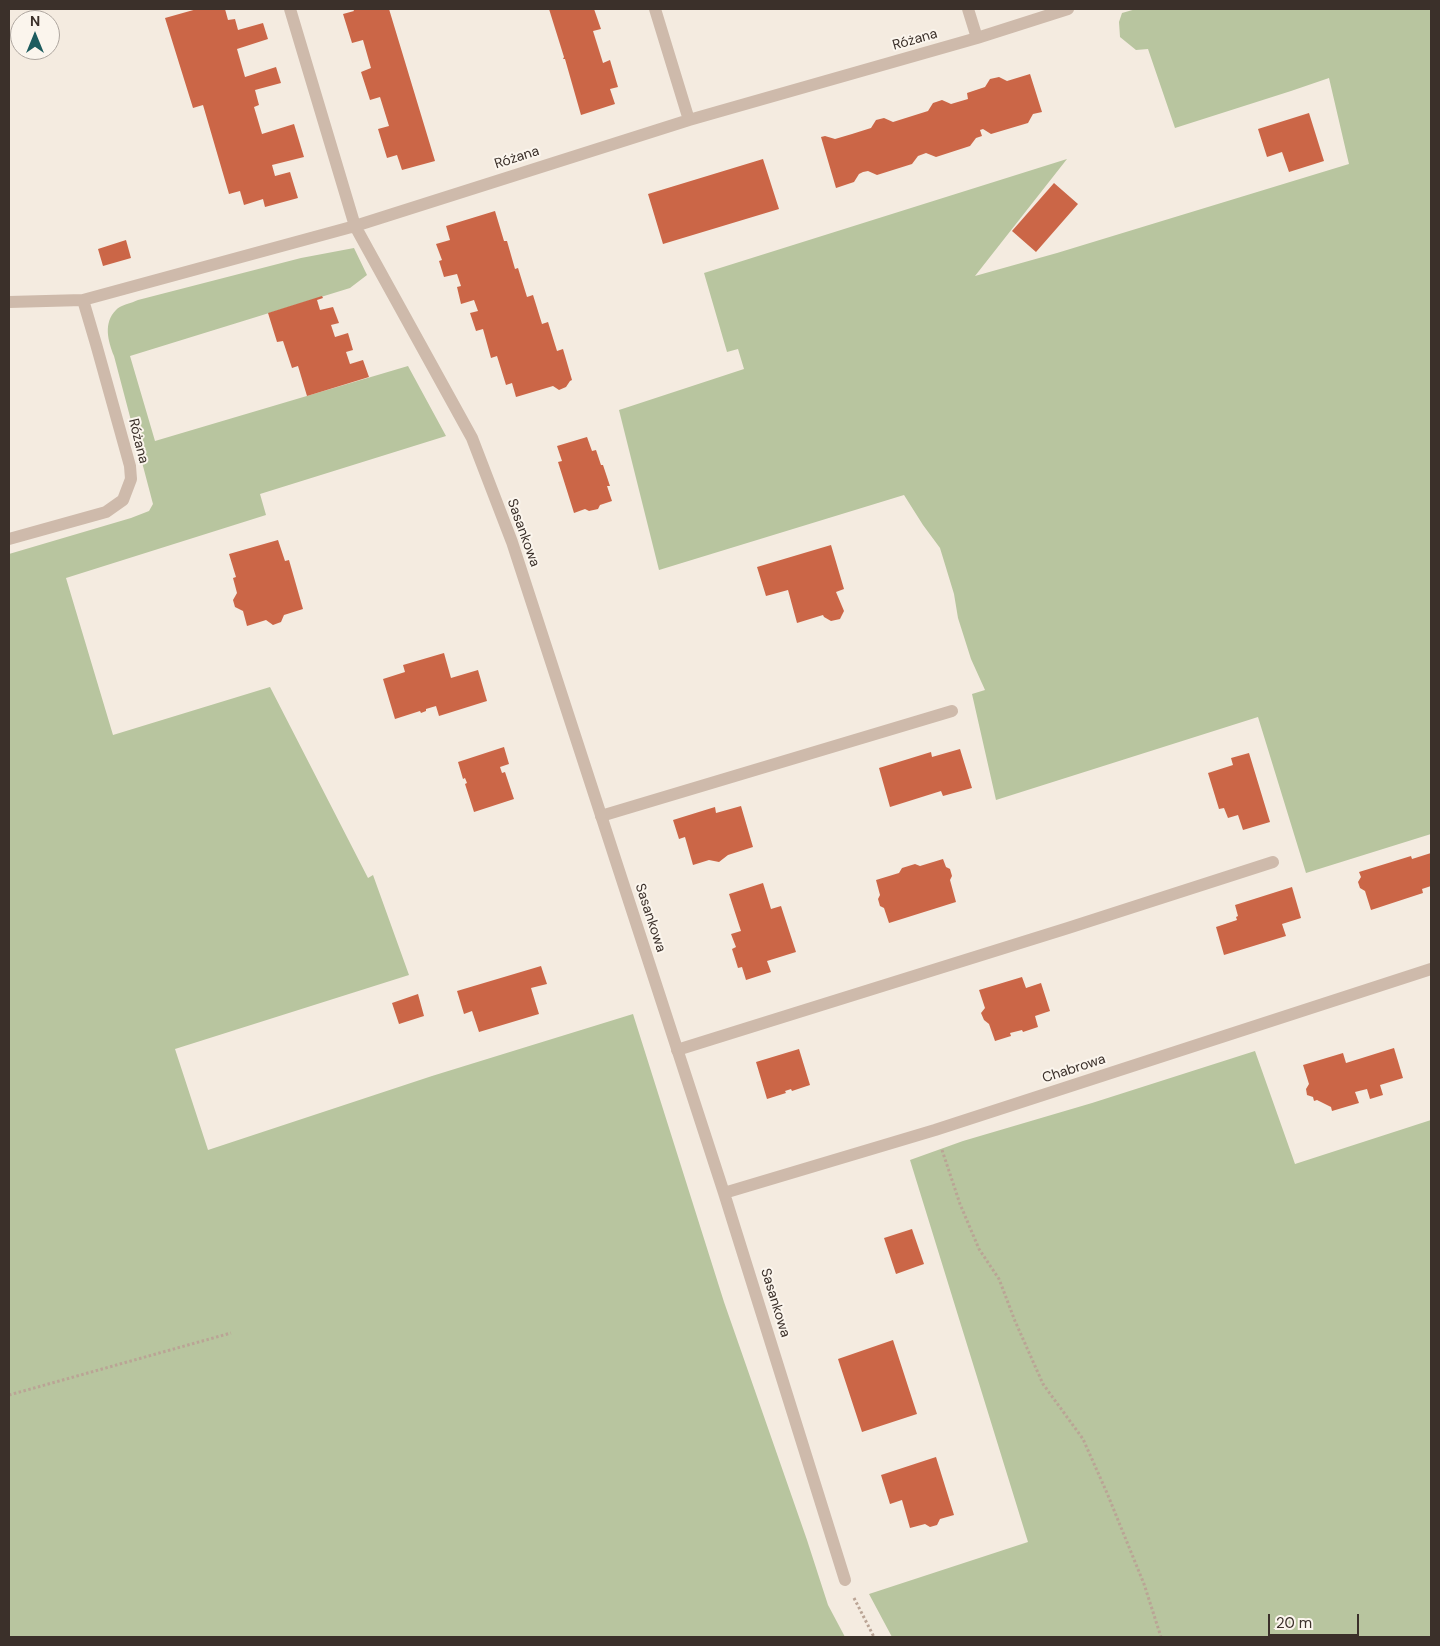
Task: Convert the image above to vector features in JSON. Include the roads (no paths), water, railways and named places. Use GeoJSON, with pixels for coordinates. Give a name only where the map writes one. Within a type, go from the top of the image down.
{"type":"FeatureCollection","features":[{"type":"Feature","properties":{"kind":"street"},"geometry":{"type":"LineString","coordinates":[[290,9],[355,226]]}},
{"type":"Feature","properties":{"kind":"street"},"geometry":{"type":"LineString","coordinates":[[655,9],[689,120]]}},
{"type":"Feature","properties":{"kind":"street"},"geometry":{"type":"LineString","coordinates":[[968,9],[977,38]]}},
{"type":"Feature","properties":{"kind":"street","name":"Różana"},"geometry":{"type":"LineString","coordinates":[[9,302],[83,300],[355,226],[689,120],[977,38],[1068,9]]}},
{"type":"Feature","properties":{"kind":"street","name":"Sasankowa"},"geometry":{"type":"LineString","coordinates":[[355,226],[472,438],[512,542],[724,1192],[845,1580]]}},
{"type":"Feature","properties":{"kind":"street","name":"Różana"},"geometry":{"type":"LineString","coordinates":[[9,539],[106,512],[123,500],[131,479],[130,466],[83,300]]}},
{"type":"Feature","properties":{"kind":"street"},"geometry":{"type":"LineString","coordinates":[[601,816],[952,711]]}},
{"type":"Feature","properties":{"kind":"street"},"geometry":{"type":"LineString","coordinates":[[677,1050],[1273,862]]}},
{"type":"Feature","properties":{"kind":"street","name":"Chabrowa"},"geometry":{"type":"LineString","coordinates":[[724,1192],[935,1130],[1431,969]]}}]}
